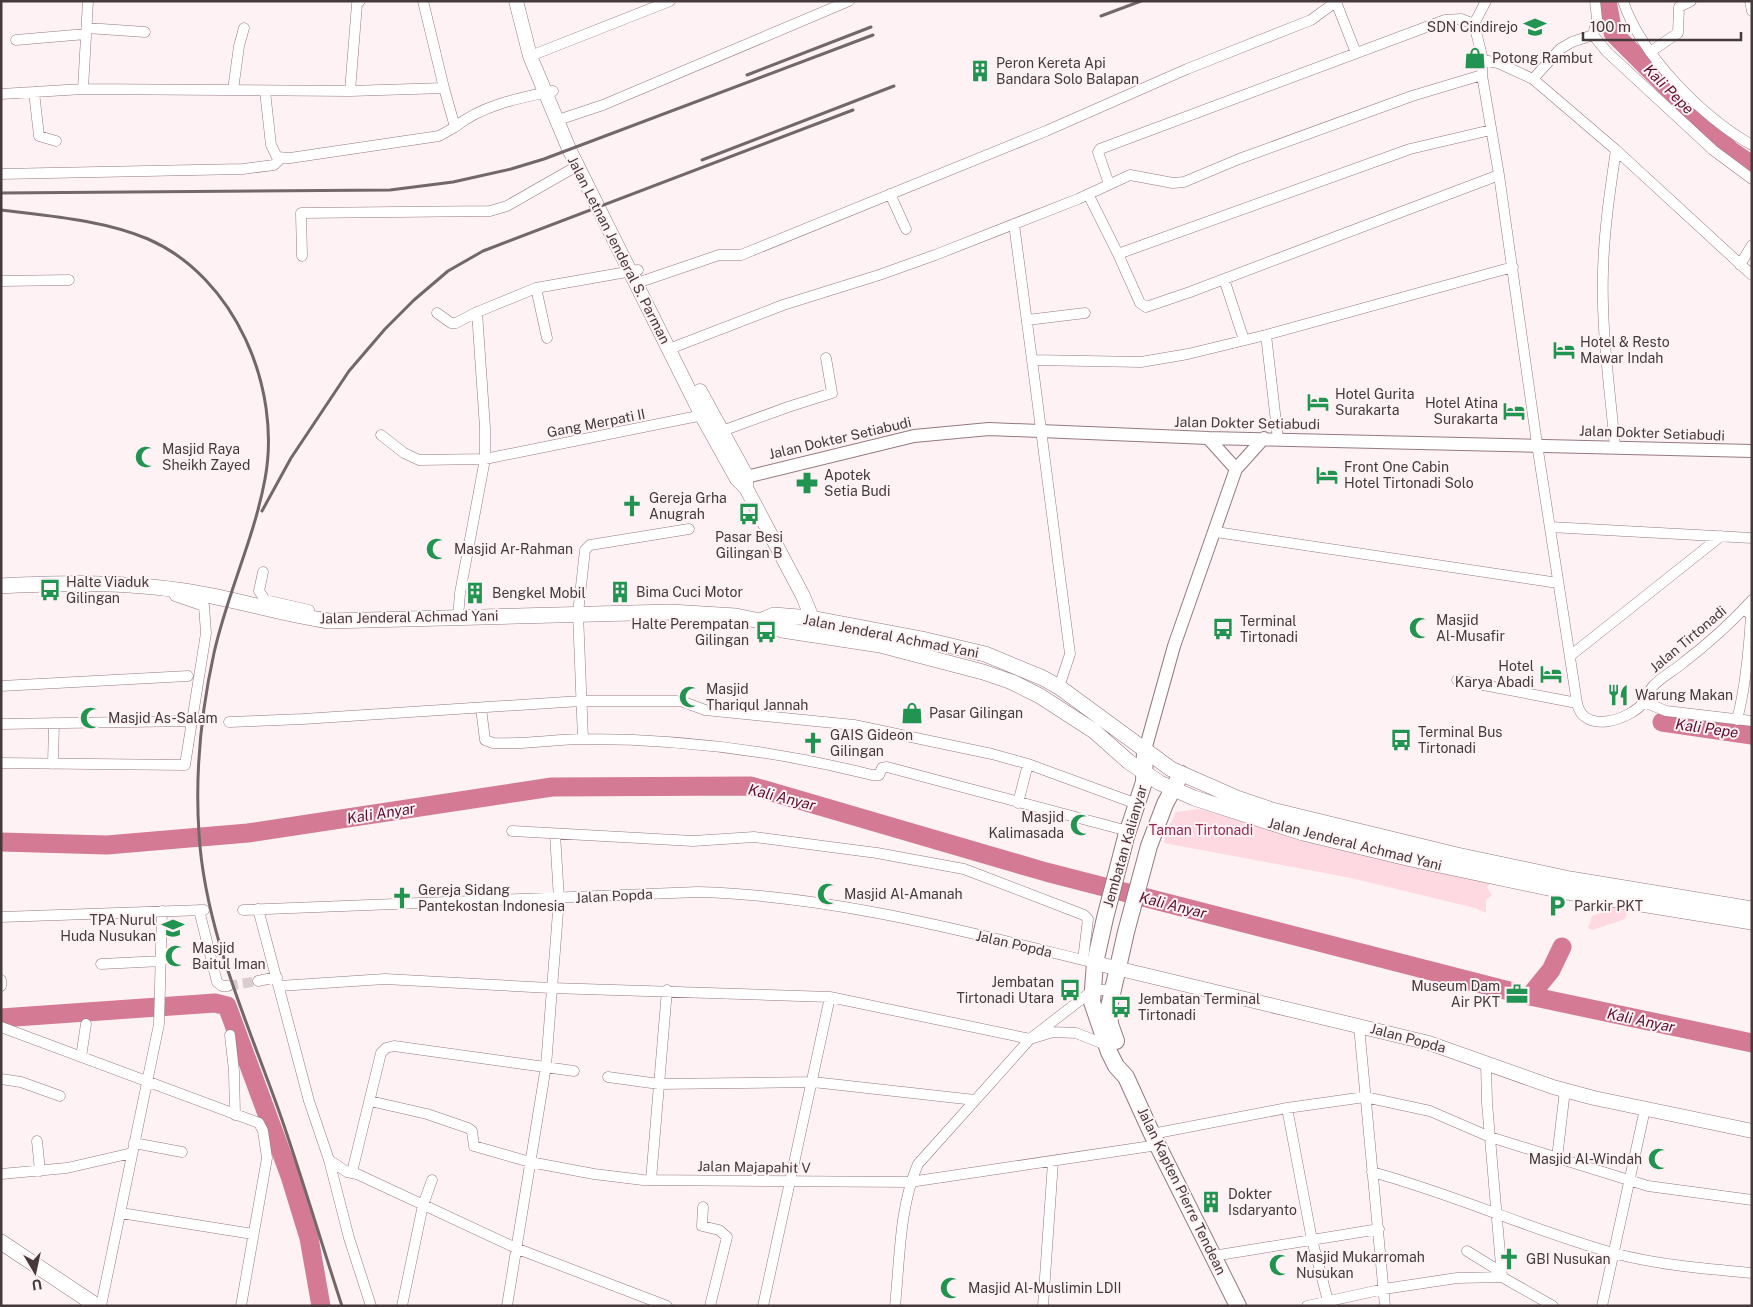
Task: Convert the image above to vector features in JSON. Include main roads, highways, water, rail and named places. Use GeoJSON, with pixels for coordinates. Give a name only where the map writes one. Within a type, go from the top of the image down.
{"type":"FeatureCollection","features":[{"type":"Feature","properties":{"kind":"highway","name":"Jembatan Kalianyar"},"geometry":{"type":"LineString","coordinates":[[1105,918],[1145,774],[1145,750]]}},
{"type":"Feature","properties":{"kind":"highway","name":"Jembatan Kalianyar"},"geometry":{"type":"LineString","coordinates":[[1128,924],[1149,846],[1181,774]]}},
{"type":"Feature","properties":{"kind":"highway","name":"Jalan Kapten Pierre Tendean"},"geometry":{"type":"LineString","coordinates":[[1105,918],[1089,961],[1094,1012],[1112,1046],[1125,1064],[1126,1077],[1155,1140],[1238,1306]]}},
{"type":"Feature","properties":{"kind":"highway","name":"Jalan Kapten Pierre Tendean"},"geometry":{"type":"LineString","coordinates":[[1112,1046],[1109,1016],[1113,989],[1128,924]]}},
{"type":"Feature","properties":{"kind":"main road","name":"Jalan Letnan Jenderal S. Parman"},"geometry":{"type":"LineString","coordinates":[[516,1],[530,56],[564,118],[637,274],[707,415],[803,596],[811,618],[813,635]]}},
{"type":"Feature","properties":{"kind":"main road","name":"Jalan Letnan Jenderal S. Parman"},"geometry":{"type":"LineString","coordinates":[[524,1],[549,92],[577,166],[637,274]]}},
{"type":"Feature","properties":{"kind":"main road","name":"Jalan Letnan Jenderal S. Parman"},"geometry":{"type":"LineString","coordinates":[[707,415],[722,431],[743,481]]}},
{"type":"Feature","properties":{"kind":"main road","name":"Jalan Jenderal Achmad Yani"},"geometry":{"type":"LineString","coordinates":[[1,586],[62,584],[139,585],[185,591],[300,617],[330,621],[578,613],[694,613],[723,615],[760,621],[774,628],[880,645],[924,655],[1012,682],[1040,696],[1094,731],[1145,774],[1173,790],[1303,833],[1411,860],[1711,909],[1752,922]]}},
{"type":"Feature","properties":{"kind":"main road","name":"Jalan Jenderal Achmad Yani"},"geometry":{"type":"LineString","coordinates":[[760,621],[774,616],[811,618],[922,639],[985,654],[1060,687],[1145,750],[1181,774],[1238,798],[1315,822],[1607,892]]}},
{"type":"Feature","properties":{"kind":"main road"},"geometry":{"type":"LineString","coordinates":[[1112,747],[1123,732]]}},
{"type":"Feature","properties":{"kind":"main road","name":"Jalan Jenderal Achmad Yani"},"geometry":{"type":"LineString","coordinates":[[1711,909],[1752,909]]}},
{"type":"Feature","properties":{"kind":"main road","name":"Jalan Popda"},"geometry":{"type":"LineString","coordinates":[[1089,961],[1441,1046],[1565,1090],[1644,1109],[1752,1131]]}},
{"type":"Feature","properties":{"kind":"main road"},"geometry":{"type":"LineString","coordinates":[[1,1242],[97,1306]]}},
{"type":"Feature","properties":{"kind":"waterway","name":"Kali Pepe"},"geometry":{"type":"LineString","coordinates":[[1607,1],[1613,33],[1730,150],[1752,165]]}},
{"type":"Feature","properties":{"kind":"waterway","name":"Kali Pepe"},"geometry":{"type":"LineString","coordinates":[[1662,722],[1752,735]]}},
{"type":"Feature","properties":{"kind":"waterway","name":"Kali Anyar"},"geometry":{"type":"LineString","coordinates":[[1,842],[107,845],[248,833],[552,787],[751,786],[1046,872],[1513,992]]}},
{"type":"Feature","properties":{"kind":"waterway","name":"Kali Anyar"},"geometry":{"type":"LineString","coordinates":[[1562,947],[1551,970],[1530,996],[1752,1043]]}},
{"type":"Feature","properties":{"kind":"waterway"},"geometry":{"type":"LineString","coordinates":[[1,1018],[215,1003],[227,1006],[290,1176],[309,1238],[321,1306]]}},
{"type":"Feature","properties":{"kind":"tunnel"},"geometry":{"type":"LineString","coordinates":[[228,986],[258,981]]}},
{"type":"Feature","properties":{"kind":"railway"},"geometry":{"type":"LineString","coordinates":[[1101,16],[1141,1]]}},
{"type":"Feature","properties":{"kind":"railway"},"geometry":{"type":"LineString","coordinates":[[747,75],[871,27]]}},
{"type":"Feature","properties":{"kind":"railway"},"geometry":{"type":"LineString","coordinates":[[1,193],[390,190],[453,182],[511,169],[544,159],[873,35]]}},
{"type":"Feature","properties":{"kind":"railway"},"geometry":{"type":"LineString","coordinates":[[702,160],[894,86]]}},
{"type":"Feature","properties":{"kind":"railway"},"geometry":{"type":"LineString","coordinates":[[262,511],[291,458],[349,371],[385,329],[414,300],[448,271],[483,251],[853,110]]}},
{"type":"Feature","properties":{"kind":"railway"},"geometry":{"type":"LineString","coordinates":[[1,210],[113,227],[148,239],[179,256],[205,280],[228,308],[245,339],[258,373],[266,408],[268,444],[265,479],[254,523],[219,631],[209,675],[200,743],[199,834],[203,870],[219,941],[288,1138],[342,1306]]}},
{"type":"Feature","properties":{"kind":"place","name":"SDN Cindirejo"},"geometry":{"type":"Point","coordinates":[1535,27]}},
{"type":"Feature","properties":{"kind":"place","name":"Potong Rambut"},"geometry":{"type":"Point","coordinates":[1475,58]}},
{"type":"Feature","properties":{"kind":"place","name":"Peron Kereta Api Bandara Solo Balapan"},"geometry":{"type":"Point","coordinates":[980,71]}},
{"type":"Feature","properties":{"kind":"place","name":"Hotel & Resto Mawar Indah"},"geometry":{"type":"Point","coordinates":[1564,350]}},
{"type":"Feature","properties":{"kind":"place","name":"Hotel Gurita Surakarta"},"geometry":{"type":"Point","coordinates":[1318,402]}},
{"type":"Feature","properties":{"kind":"place","name":"Hotel Atina Surakarta"},"geometry":{"type":"Point","coordinates":[1514,411]}},
{"type":"Feature","properties":{"kind":"place","name":"Masjid Raya Sheikh Zayed"},"geometry":{"type":"Point","coordinates":[146,457]}},
{"type":"Feature","properties":{"kind":"place","name":"Front One Cabin Hotel Tirtonadi Solo"},"geometry":{"type":"Point","coordinates":[1327,475]}},
{"type":"Feature","properties":{"kind":"place","name":"Apotek Setia Budi"},"geometry":{"type":"Point","coordinates":[807,483]}},
{"type":"Feature","properties":{"kind":"place","name":"Gereja Grha Anugrah"},"geometry":{"type":"Point","coordinates":[632,506]}},
{"type":"Feature","properties":{"kind":"place","name":"Pasar Besi Gilingan B"},"geometry":{"type":"Point","coordinates":[749,514]}},
{"type":"Feature","properties":{"kind":"place","name":"Masjid Ar-Rahman"},"geometry":{"type":"Point","coordinates":[437,549]}},
{"type":"Feature","properties":{"kind":"place","name":"Halte Viaduk Gilingan"},"geometry":{"type":"Point","coordinates":[50,590]}},
{"type":"Feature","properties":{"kind":"place","name":"Bima Cuci Motor"},"geometry":{"type":"Point","coordinates":[620,592]}},
{"type":"Feature","properties":{"kind":"place","name":"Bengkel Mobil"},"geometry":{"type":"Point","coordinates":[475,593]}},
{"type":"Feature","properties":{"kind":"place","name":"Masjid Al-Musafir"},"geometry":{"type":"Point","coordinates":[1420,628]}},
{"type":"Feature","properties":{"kind":"place","name":"Terminal Tirtonadi"},"geometry":{"type":"Point","coordinates":[1223,629]}},
{"type":"Feature","properties":{"kind":"place","name":"Halte Perempatan Gilingan"},"geometry":{"type":"Point","coordinates":[766,632]}},
{"type":"Feature","properties":{"kind":"place","name":"Hotel Karya Abadi"},"geometry":{"type":"Point","coordinates":[1551,674]}},
{"type":"Feature","properties":{"kind":"place","name":"Warung Makan"},"geometry":{"type":"Point","coordinates":[1618,695]}},
{"type":"Feature","properties":{"kind":"place","name":"Masjid Thariqul Jannah"},"geometry":{"type":"Point","coordinates":[690,697]}},
{"type":"Feature","properties":{"kind":"place","name":"Pasar Gilingan"},"geometry":{"type":"Point","coordinates":[912,713]}},
{"type":"Feature","properties":{"kind":"place","name":"Masjid As-Salam"},"geometry":{"type":"Point","coordinates":[91,718]}},
{"type":"Feature","properties":{"kind":"place","name":"Terminal Bus Tirtonadi"},"geometry":{"type":"Point","coordinates":[1401,740]}},
{"type":"Feature","properties":{"kind":"place","name":"GAIS Gideon Gilingan"},"geometry":{"type":"Point","coordinates":[813,743]}},
{"type":"Feature","properties":{"kind":"place","name":"Masjid Kalimasada"},"geometry":{"type":"Point","coordinates":[1081,825]}},
{"type":"Feature","properties":{"kind":"place","name":"Masjid Al-Amanah"},"geometry":{"type":"Point","coordinates":[828,894]}},
{"type":"Feature","properties":{"kind":"place","name":"Gereja Sidang Pantekostan Indonesia"},"geometry":{"type":"Point","coordinates":[402,898]}},
{"type":"Feature","properties":{"kind":"place","name":"Parkir PKT"},"geometry":{"type":"Point","coordinates":[1557,906]}},
{"type":"Feature","properties":{"kind":"place","name":"TPA Nurul Huda Nusukan"},"geometry":{"type":"Point","coordinates":[173,928]}},
{"type":"Feature","properties":{"kind":"place","name":"Masjid Baitul Iman"},"geometry":{"type":"Point","coordinates":[176,956]}},
{"type":"Feature","properties":{"kind":"place","name":"Jembatan Tirtonadi Utara"},"geometry":{"type":"Point","coordinates":[1070,990]}},
{"type":"Feature","properties":{"kind":"place","name":"Museum Dam Air PKT"},"geometry":{"type":"Point","coordinates":[1517,994]}},
{"type":"Feature","properties":{"kind":"place","name":"Jembatan Terminal Tirtonadi"},"geometry":{"type":"Point","coordinates":[1121,1007]}},
{"type":"Feature","properties":{"kind":"place","name":"Masjid Al-Windah"},"geometry":{"type":"Point","coordinates":[1659,1159]}},
{"type":"Feature","properties":{"kind":"place","name":"Dokter Isdaryanto"},"geometry":{"type":"Point","coordinates":[1211,1202]}},
{"type":"Feature","properties":{"kind":"place","name":"GBI Nusukan"},"geometry":{"type":"Point","coordinates":[1509,1259]}},
{"type":"Feature","properties":{"kind":"place","name":"Masjid Mukarromah Nusukan"},"geometry":{"type":"Point","coordinates":[1280,1265]}},
{"type":"Feature","properties":{"kind":"place","name":"Masjid Al-Muslimin LDII"},"geometry":{"type":"Point","coordinates":[951,1288]}},
{"type":"Feature","properties":{"kind":"park label","name":"Taman Tirtonadi"},"geometry":{"type":"Point","coordinates":[1201,830]}}]}
